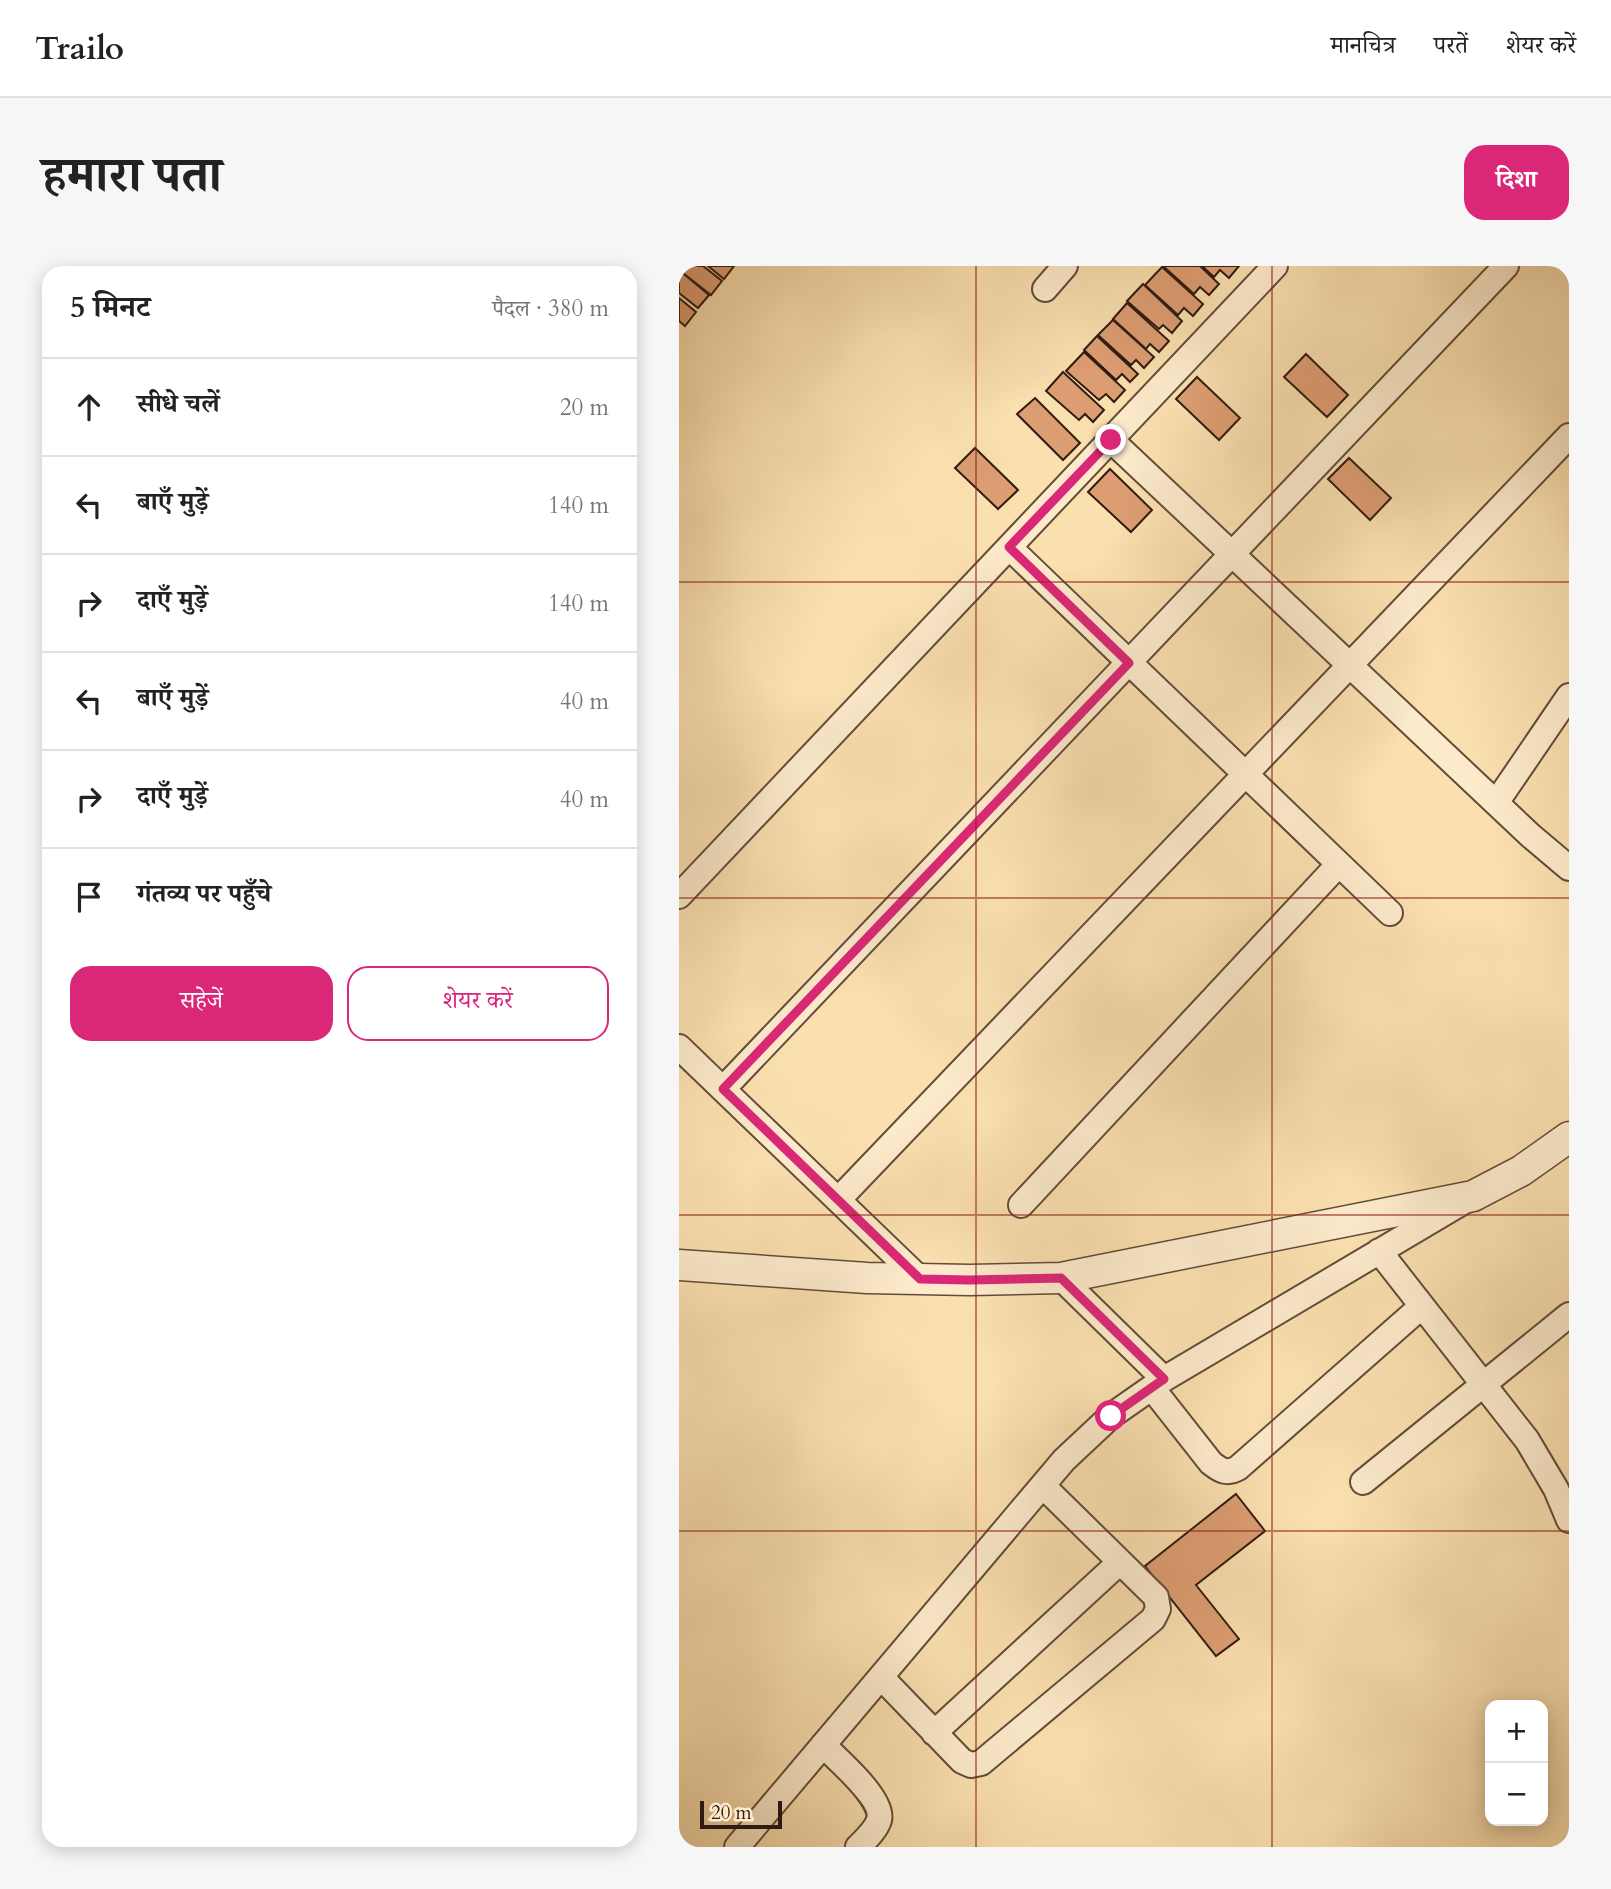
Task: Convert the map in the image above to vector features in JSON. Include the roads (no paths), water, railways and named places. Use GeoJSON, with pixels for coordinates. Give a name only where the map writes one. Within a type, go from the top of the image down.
{"type":"FeatureCollection","features":[{"type":"Feature","properties":{"kind":"street"},"geometry":{"type":"LineString","coordinates":[[1045,289],[1065,266]]}},
{"type":"Feature","properties":{"kind":"street"},"geometry":{"type":"LineString","coordinates":[[679,896],[1275,266]]}},
{"type":"Feature","properties":{"kind":"street"},"geometry":{"type":"LineString","coordinates":[[723,1089],[1506,266]]}},
{"type":"Feature","properties":{"kind":"street"},"geometry":{"type":"LineString","coordinates":[[838,1200],[1569,436]]}},
{"type":"Feature","properties":{"kind":"street"},"geometry":{"type":"LineString","coordinates":[[1111,440],[1496,803],[1567,860]]}},
{"type":"Feature","properties":{"kind":"street"},"geometry":{"type":"LineString","coordinates":[[1009,547],[1390,913]]}},
{"type":"Feature","properties":{"kind":"street"},"geometry":{"type":"LineString","coordinates":[[1496,803],[1569,696]]}},
{"type":"Feature","properties":{"kind":"street"},"geometry":{"type":"LineString","coordinates":[[1021,1205],[1339,864]]}},
{"type":"Feature","properties":{"kind":"street"},"geometry":{"type":"LineString","coordinates":[[679,1046],[920,1279]]}},
{"type":"Feature","properties":{"kind":"street"},"geometry":{"type":"LineString","coordinates":[[737,1847],[1064,1460],[1111,1416],[1158,1383],[1472,1196],[1521,1171],[1569,1137]]}},
{"type":"Feature","properties":{"kind":"street"},"geometry":{"type":"LineString","coordinates":[[679,1265],[867,1278],[1061,1278],[1472,1196]]}},
{"type":"Feature","properties":{"kind":"street"},"geometry":{"type":"LineString","coordinates":[[1379,1251],[1527,1440],[1556,1489],[1569,1520]]}},
{"type":"Feature","properties":{"kind":"street"},"geometry":{"type":"LineString","coordinates":[[1061,1278],[1158,1383],[1211,1463],[1220,1470],[1230,1472],[1238,1468],[1422,1306]]}},
{"type":"Feature","properties":{"kind":"street"},"geometry":{"type":"LineString","coordinates":[[1363,1482],[1569,1315]]}},
{"type":"Feature","properties":{"kind":"street"},"geometry":{"type":"LineString","coordinates":[[881,1677],[962,1761],[971,1765],[981,1763],[1146,1628],[1158,1609],[1156,1597],[1043,1486]]}},
{"type":"Feature","properties":{"kind":"street"},"geometry":{"type":"LineString","coordinates":[[934,1733],[1120,1562]]}},
{"type":"Feature","properties":{"kind":"street"},"geometry":{"type":"LineString","coordinates":[[823,1745],[872,1796],[879,1807],[879,1819],[869,1836],[858,1847]]}}]}
